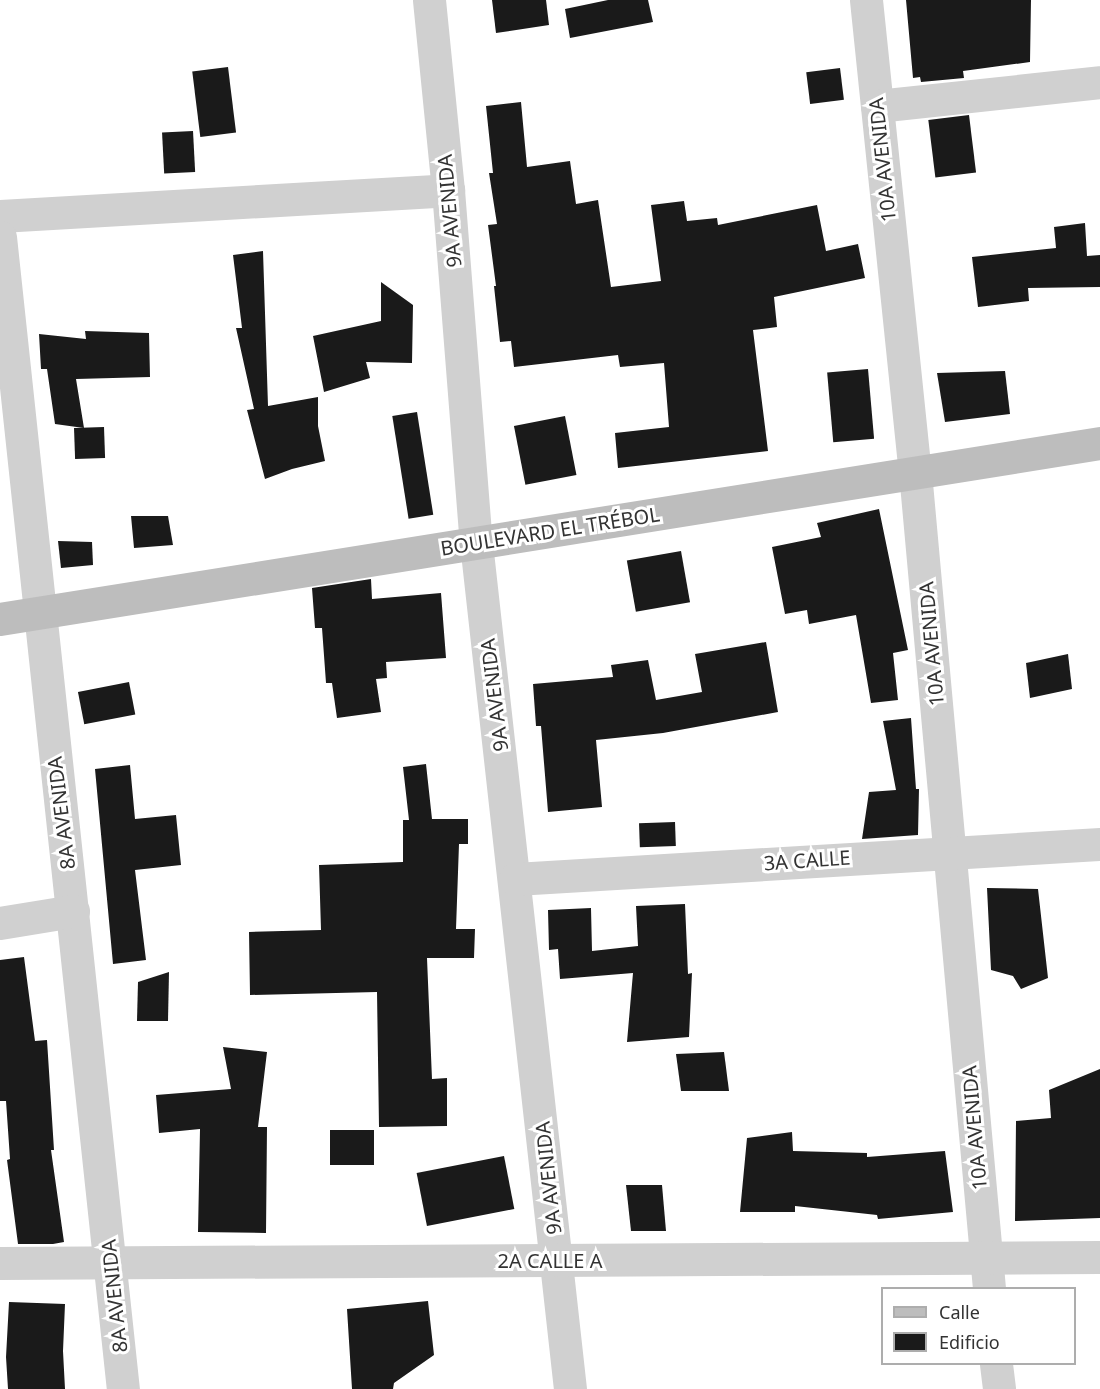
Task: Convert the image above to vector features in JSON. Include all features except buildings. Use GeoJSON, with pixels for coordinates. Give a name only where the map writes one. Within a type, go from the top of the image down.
{"type":"FeatureCollection","features":[{"type":"Feature","properties":{"kind":"main road","name":"BOULEVARD EL TRÉBOL"},"geometry":{"type":"LineString","coordinates":[[0,619],[1100,443]]}},
{"type":"Feature","properties":{"kind":"street","name":"9A AVENIDA"},"geometry":{"type":"LineString","coordinates":[[429,0],[448,190],[476,543],[558,1260],[570,1389]]}},
{"type":"Feature","properties":{"kind":"street","name":"10A AVENIDA"},"geometry":{"type":"LineString","coordinates":[[866,0],[915,472],[987,1273]]}},
{"type":"Feature","properties":{"kind":"street"},"geometry":{"type":"LineString","coordinates":[[877,106],[1100,82]]}},
{"type":"Feature","properties":{"kind":"street"},"geometry":{"type":"LineString","coordinates":[[0,216],[448,190]]}},
{"type":"Feature","properties":{"kind":"street","name":"8A AVENIDA"},"geometry":{"type":"LineString","coordinates":[[0,237],[123,1389]]}},
{"type":"Feature","properties":{"kind":"street","name":"3A CALLE"},"geometry":{"type":"LineString","coordinates":[[515,879],[1100,844]]}},
{"type":"Feature","properties":{"kind":"street"},"geometry":{"type":"LineString","coordinates":[[0,923],[73,911]]}},
{"type":"Feature","properties":{"kind":"street","name":"2A CALLE A"},"geometry":{"type":"LineString","coordinates":[[0,1263],[558,1260],[987,1273],[1100,1257]]}},
{"type":"Feature","properties":{"kind":"street"},"geometry":{"type":"LineString","coordinates":[[996,1365],[999,1389]]}}]}
